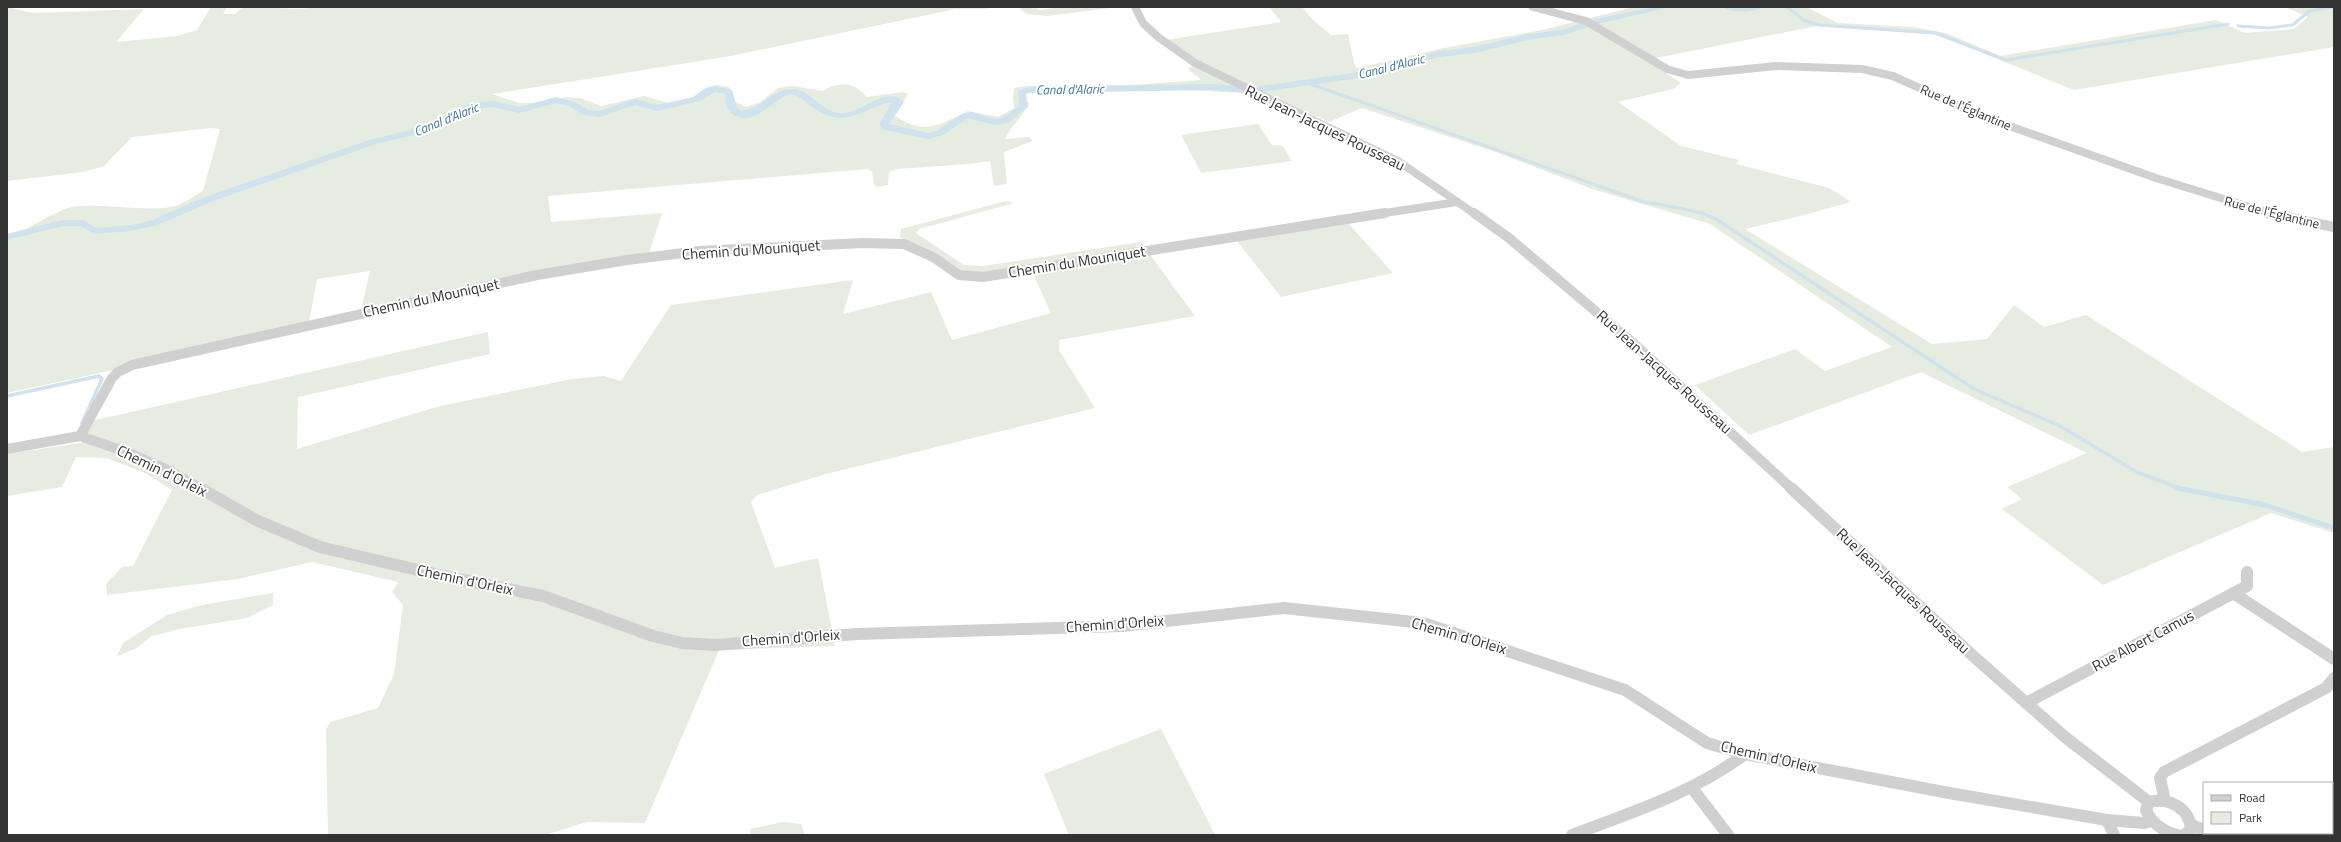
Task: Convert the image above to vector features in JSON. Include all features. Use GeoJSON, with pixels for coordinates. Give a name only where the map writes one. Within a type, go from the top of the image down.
{"type":"FeatureCollection","features":[{"type":"Feature","properties":{"kind":"street","name":"Rue Jean-Jacques Rousseau"},"geometry":{"type":"LineString","coordinates":[[1135,7],[1143,23],[1158,37],[1195,63],[1243,88],[1398,161],[1509,238],[1632,342],[2026,703],[2065,737],[2149,802]]}},
{"type":"Feature","properties":{"kind":"street","name":"Rue de l'Églantine"},"geometry":{"type":"LineString","coordinates":[[1533,7],[1586,20],[1667,69],[1688,75],[1776,66],[1862,69],[1893,76],[1981,116],[2156,178],[2265,213],[2334,227]]}},
{"type":"Feature","properties":{"kind":"street","name":"Chemin du Mouniquet"},"geometry":{"type":"LineString","coordinates":[[80,436],[112,378],[118,372],[132,365],[347,316],[537,276],[627,260],[700,251],[862,243],[904,244],[933,258],[959,275],[983,277],[1457,202]]}},
{"type":"Feature","properties":{"kind":"street"},"geometry":{"type":"LineString","coordinates":[[7,449],[80,436]]}},
{"type":"Feature","properties":{"kind":"street","name":"Chemin d'Orleix"},"geometry":{"type":"LineString","coordinates":[[80,436],[132,454],[170,471],[256,520],[320,547],[443,576],[544,596],[653,636],[682,643],[714,645],[857,634],[1122,626],[1284,608],[1422,623],[1536,659],[1625,690],[1707,743],[1744,754],[1941,792],[2107,820],[2144,823],[2152,821]]}},
{"type":"Feature","properties":{"kind":"street","name":"Rue Albert Camus"},"geometry":{"type":"LineString","coordinates":[[2026,703],[2248,586],[2247,572]]}},
{"type":"Feature","properties":{"kind":"street"},"geometry":{"type":"LineString","coordinates":[[2233,593],[2334,659]]}},
{"type":"Feature","properties":{"kind":"street"},"geometry":{"type":"LineString","coordinates":[[2165,801],[2160,778],[2164,772],[2326,688],[2334,678]]}},
{"type":"Feature","properties":{"kind":"street"},"geometry":{"type":"LineString","coordinates":[[1572,835],[1692,788],[1727,769],[1744,754]]}},
{"type":"Feature","properties":{"kind":"street"},"geometry":{"type":"LineString","coordinates":[[1692,788],[1728,835]]}},
{"type":"Feature","properties":{"kind":"street"},"geometry":{"type":"LineString","coordinates":[[2177,835],[2164,830],[2152,821],[2146,810],[2149,802],[2165,801],[2186,814],[2193,830]]}},
{"type":"Feature","properties":{"kind":"street"},"geometry":{"type":"LineString","coordinates":[[2107,820],[2114,835]]}},
{"type":"Feature","properties":{"kind":"green space"},"geometry":{"type":"Polygon","coordinates":[[[7,7],[32,13],[144,9],[116,42],[178,36],[197,30],[211,7],[227,7],[223,14],[235,14],[243,7],[302,9],[314,7],[994,7],[985,9],[956,9],[731,56],[492,94],[519,103],[534,103],[568,97],[580,98],[601,106],[644,96],[669,103],[693,97],[704,89],[717,85],[729,87],[734,101],[746,107],[760,102],[778,88],[792,86],[823,91],[831,86],[847,84],[857,88],[867,97],[903,92],[908,94],[895,116],[915,126],[924,127],[940,124],[968,111],[998,117],[1014,108],[1014,88],[1025,86],[1132,85],[1201,80],[1188,69],[1193,66],[1159,41],[1281,22],[1269,7],[1302,7],[1312,19],[1331,35],[1348,34],[1354,63],[1357,68],[1444,48],[1542,30],[1634,7],[1806,7],[1838,23],[1913,27],[1946,33],[2000,56],[2216,20],[2245,33],[2294,29],[2308,17],[2285,7],[2334,7],[2334,47],[2074,90],[1938,35],[1817,26],[1646,60],[1681,83],[1673,89],[1618,102],[1681,146],[1739,160],[1736,164],[1829,188],[1851,202],[1745,229],[1932,344],[1987,339],[2014,305],[2044,327],[2086,315],[2302,452],[2334,447],[2334,533],[2271,513],[2103,585],[2002,509],[2022,499],[2007,487],[2087,453],[1921,372],[1749,435],[1695,385],[1795,349],[1825,371],[1892,347],[1710,224],[1592,189],[1496,152],[1362,108],[1329,122],[1309,113],[1295,116],[1241,93],[1191,90],[1046,91],[1026,93],[1024,99],[1029,103],[1005,139],[1030,137],[1032,141],[1004,152],[1007,184],[994,186],[990,161],[897,169],[889,172],[888,185],[877,187],[874,184],[872,172],[868,169],[548,196],[551,222],[662,213],[647,260],[569,272],[360,315],[370,271],[317,279],[308,328],[7,393],[7,240],[49,216],[72,207],[98,206],[163,208],[176,206],[183,203],[203,191],[220,129],[210,128],[132,137],[104,166],[83,172],[7,181],[7,7]]]}},
{"type":"Feature","properties":{"kind":"green space"},"geometry":{"type":"Polygon","coordinates":[[[1018,7],[1034,7],[1039,10],[1063,7],[1118,7],[1047,16],[1027,14],[1018,7]]]}},
{"type":"Feature","properties":{"kind":"green space"},"geometry":{"type":"Polygon","coordinates":[[[1258,124],[1272,145],[1283,146],[1292,161],[1201,173],[1181,135],[1258,124]]]}},
{"type":"Feature","properties":{"kind":"green space"},"geometry":{"type":"Polygon","coordinates":[[[1006,201],[1014,203],[919,229],[916,233],[964,265],[983,266],[1141,242],[1195,316],[1059,340],[1059,350],[1095,408],[826,474],[757,495],[751,502],[775,568],[818,558],[835,646],[719,650],[645,823],[587,822],[545,835],[328,835],[326,730],[330,722],[378,708],[394,674],[403,605],[392,592],[398,582],[312,562],[238,579],[107,595],[106,584],[122,567],[133,566],[172,490],[145,473],[107,458],[76,457],[62,487],[7,496],[7,454],[81,443],[91,421],[488,332],[490,354],[298,397],[297,449],[440,406],[572,379],[604,376],[621,381],[671,305],[853,280],[843,314],[931,292],[952,340],[1051,313],[1034,276],[1021,270],[985,273],[958,270],[900,237],[901,229],[1006,201]]]}},
{"type":"Feature","properties":{"kind":"green space"},"geometry":{"type":"Polygon","coordinates":[[[1347,222],[1393,273],[1281,297],[1237,241],[1347,222]]]}},
{"type":"Feature","properties":{"kind":"green space"},"geometry":{"type":"Polygon","coordinates":[[[273,593],[273,605],[247,618],[180,629],[152,636],[135,649],[117,656],[123,643],[167,615],[202,605],[273,593]]]}},
{"type":"Feature","properties":{"kind":"green space"},"geometry":{"type":"Polygon","coordinates":[[[1161,729],[1215,835],[1069,835],[1044,774],[1161,729]]]}},
{"type":"Feature","properties":{"kind":"green space"},"geometry":{"type":"Polygon","coordinates":[[[783,822],[801,824],[805,835],[750,835],[750,829],[783,822]]]}},
{"type":"Feature","properties":{"kind":"waterway","name":"Canal d'Alaric"},"geometry":{"type":"LineString","coordinates":[[7,237],[62,223],[83,223],[94,231],[131,228],[153,223],[209,199],[373,142],[423,130],[439,124],[471,106],[493,104],[519,110],[556,100],[572,104],[586,113],[600,114],[635,102],[657,108],[697,99],[709,90],[715,89],[729,92],[732,108],[735,112],[741,114],[752,113],[759,110],[786,92],[792,91],[801,95],[825,111],[839,116],[851,114],[880,102],[894,99],[899,102],[884,125],[888,128],[928,136],[940,133],[965,116],[971,115],[995,122],[1005,121],[1023,107],[1024,103],[1021,93],[1028,90],[1210,87],[1254,90],[1352,76],[1439,54],[1475,50],[1528,37],[1563,32],[1595,22],[1667,7]]}},
{"type":"Feature","properties":{"kind":"waterway","name":"Canal d'Alaric"},"geometry":{"type":"LineString","coordinates":[[1727,7],[1739,9],[1758,7]]}},
{"type":"Feature","properties":{"kind":"waterway"},"geometry":{"type":"LineString","coordinates":[[1787,7],[1805,21],[1819,25],[1935,33],[2006,60],[2228,24]]}},
{"type":"Feature","properties":{"kind":"waterway"},"geometry":{"type":"LineString","coordinates":[[2294,24],[2309,11],[2334,7]]}},
{"type":"Feature","properties":{"kind":"waterway"},"geometry":{"type":"LineString","coordinates":[[2238,26],[2269,28],[2292,25]]}},
{"type":"Feature","properties":{"kind":"waterway"},"geometry":{"type":"LineString","coordinates":[[1305,82],[1644,202],[1703,214]]}},
{"type":"Feature","properties":{"kind":"waterway"},"geometry":{"type":"LineString","coordinates":[[1703,214],[1716,219],[1974,389],[2060,426],[2137,472],[2180,489]]}},
{"type":"Feature","properties":{"kind":"waterway"},"geometry":{"type":"LineString","coordinates":[[7,396],[99,376],[102,379],[82,423]]}},
{"type":"Feature","properties":{"kind":"waterway"},"geometry":{"type":"LineString","coordinates":[[2180,489],[2265,505],[2334,528]]}}]}
